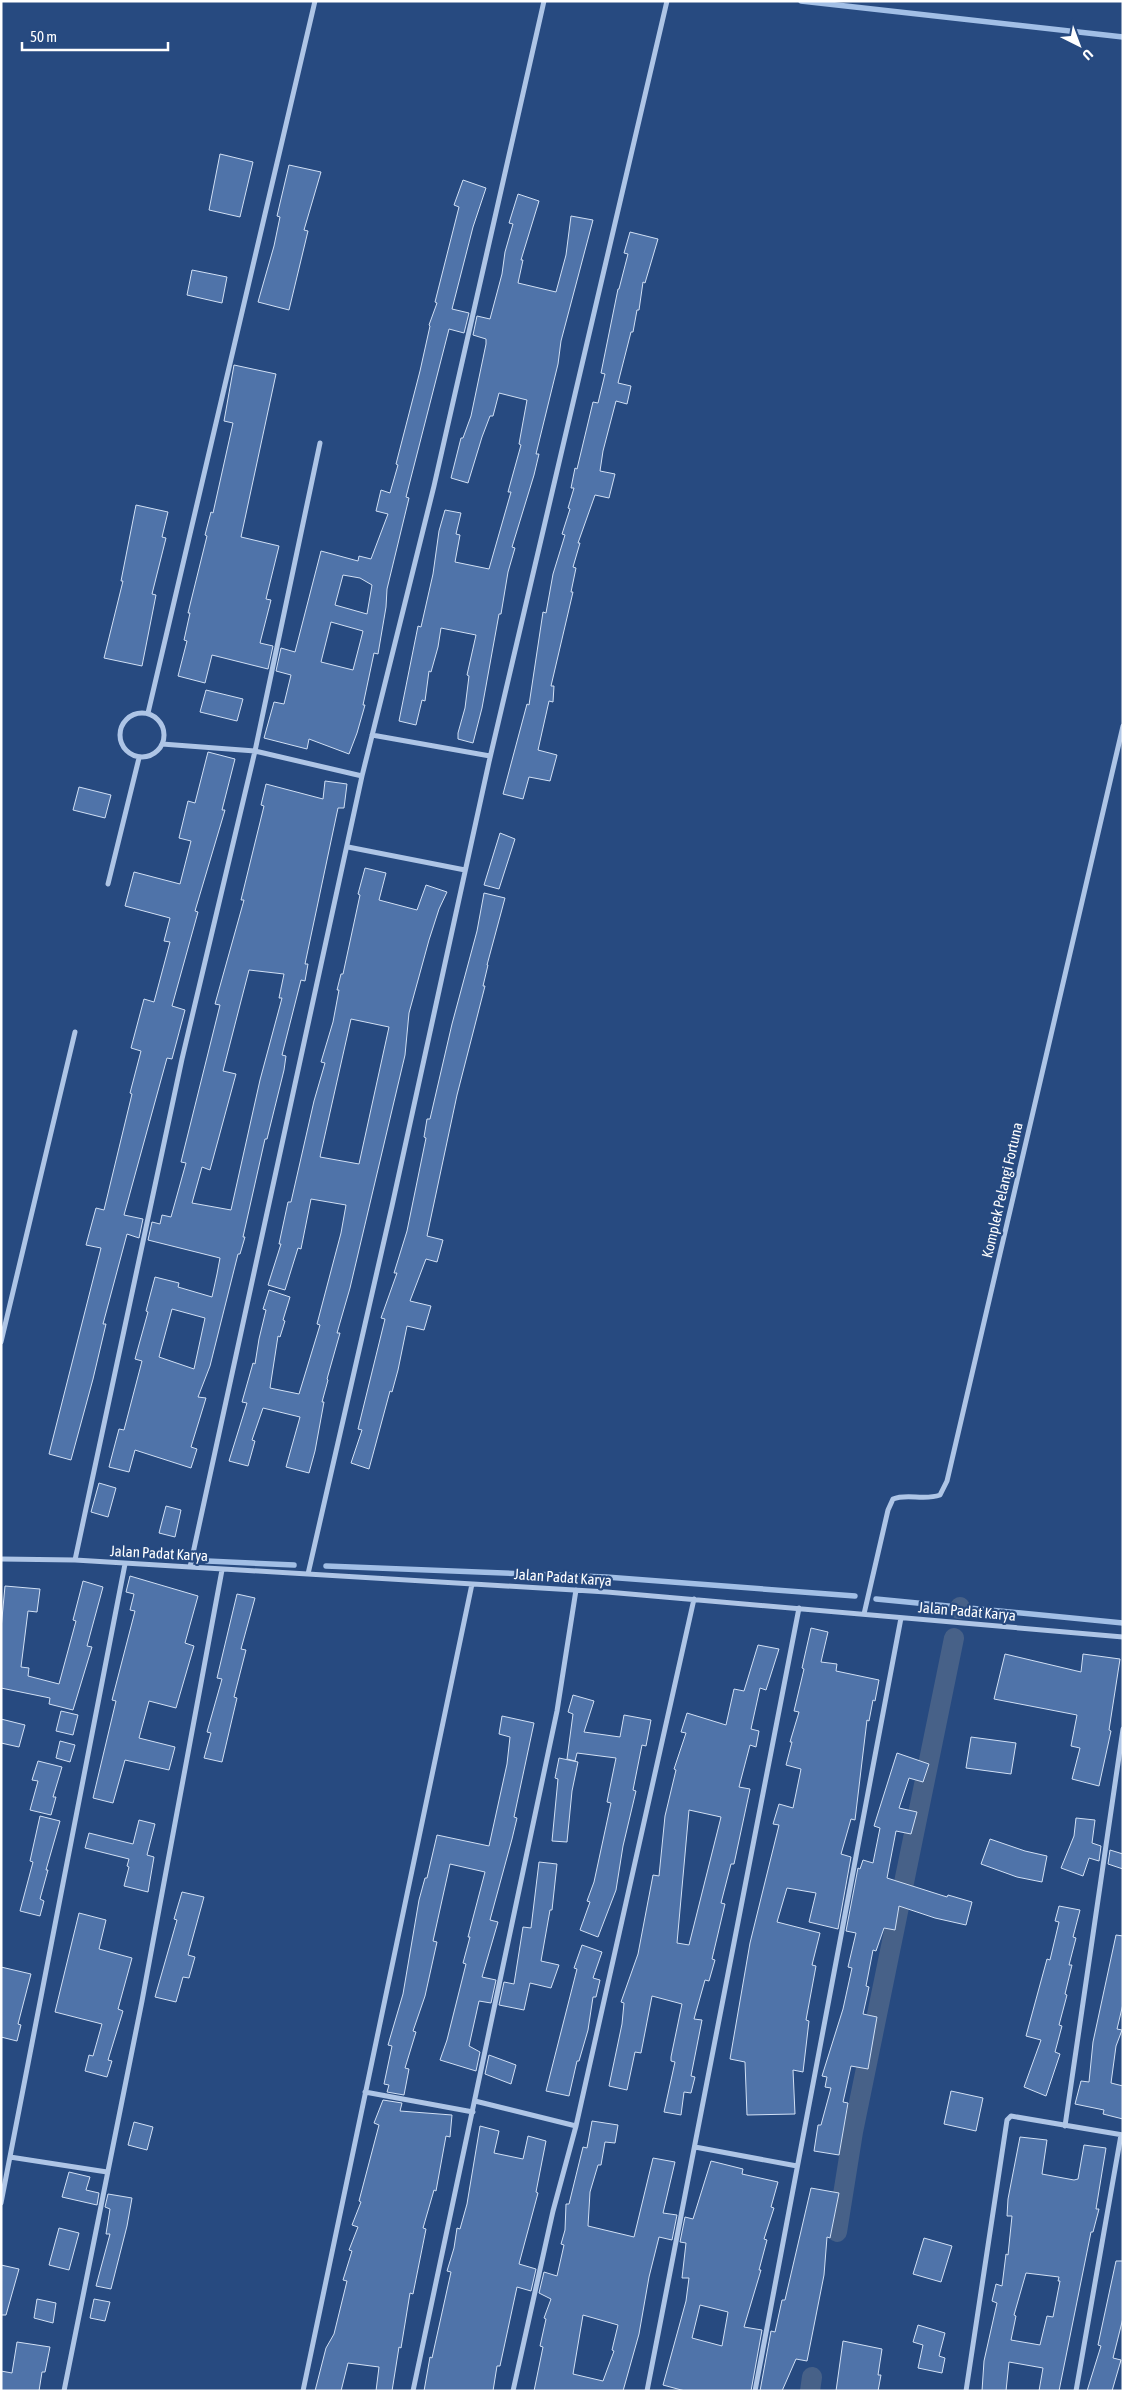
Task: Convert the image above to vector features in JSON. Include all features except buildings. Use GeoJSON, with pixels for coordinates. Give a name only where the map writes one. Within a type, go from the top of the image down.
{"type":"FeatureCollection","features":[{"type":"Feature","properties":{"kind":"street"},"geometry":{"type":"LineString","coordinates":[[148,714],[315,1]]}},
{"type":"Feature","properties":{"kind":"street"},"geometry":{"type":"LineString","coordinates":[[190,1567],[362,776],[434,486],[544,1]]}},
{"type":"Feature","properties":{"kind":"street"},"geometry":{"type":"LineString","coordinates":[[308,1574],[390,1215],[490,756],[667,1]]}},
{"type":"Feature","properties":{"kind":"street"},"geometry":{"type":"LineString","coordinates":[[75,1560],[182,1059],[254,751],[320,443]]}},
{"type":"Feature","properties":{"kind":"street"},"geometry":{"type":"LineString","coordinates":[[133,714],[148,714],[162,725],[164,731],[162,744],[153,755],[139,758],[126,752],[119,739],[120,731],[127,718],[133,714]]}},
{"type":"Feature","properties":{"kind":"street","name":"Komplek Pelangi Fortuna"},"geometry":{"type":"LineString","coordinates":[[864,1614],[888,1510],[893,1499],[898,1497],[930,1499],[940,1495],[947,1481],[1123,726]]}},
{"type":"Feature","properties":{"kind":"street"},"geometry":{"type":"LineString","coordinates":[[372,735],[490,756]]}},
{"type":"Feature","properties":{"kind":"street"},"geometry":{"type":"LineString","coordinates":[[162,744],[254,751],[362,776]]}},
{"type":"Feature","properties":{"kind":"street"},"geometry":{"type":"LineString","coordinates":[[108,884],[139,758]]}},
{"type":"Feature","properties":{"kind":"street"},"geometry":{"type":"LineString","coordinates":[[348,847],[466,870]]}},
{"type":"Feature","properties":{"kind":"street"},"geometry":{"type":"LineString","coordinates":[[1,1342],[75,1032]]}},
{"type":"Feature","properties":{"kind":"street","name":"Jalan Padat Karya"},"geometry":{"type":"LineString","coordinates":[[1,1559],[75,1560],[576,1590],[1123,1636]]}},
{"type":"Feature","properties":{"kind":"street"},"geometry":{"type":"LineString","coordinates":[[1,2203],[125,1564]]}},
{"type":"Feature","properties":{"kind":"street"},"geometry":{"type":"LineString","coordinates":[[64,2391],[142,2001],[222,1570]]}},
{"type":"Feature","properties":{"kind":"street"},"geometry":{"type":"LineString","coordinates":[[303,2391],[472,1584]]}},
{"type":"Feature","properties":{"kind":"street"},"geometry":{"type":"LineString","coordinates":[[413,2391],[557,1711],[576,1590]]}},
{"type":"Feature","properties":{"kind":"street"},"geometry":{"type":"LineString","coordinates":[[513,2391],[553,2210],[576,2126],[694,1599]]}},
{"type":"Feature","properties":{"kind":"street"},"geometry":{"type":"LineString","coordinates":[[647,2391],[799,1608]]}},
{"type":"Feature","properties":{"kind":"street"},"geometry":{"type":"LineString","coordinates":[[755,2391],[901,1618]]}},
{"type":"Feature","properties":{"kind":"street"},"geometry":{"type":"LineString","coordinates":[[1065,2126],[1123,1729]]}},
{"type":"Feature","properties":{"kind":"street"},"geometry":{"type":"LineString","coordinates":[[365,2092],[473,2112]]}},
{"type":"Feature","properties":{"kind":"street"},"geometry":{"type":"LineString","coordinates":[[475,2101],[576,2126]]}},
{"type":"Feature","properties":{"kind":"street"},"geometry":{"type":"LineString","coordinates":[[966,2391],[1007,2120],[1011,2116],[1122,2135],[1076,2391]]}},
{"type":"Feature","properties":{"kind":"street"},"geometry":{"type":"LineString","coordinates":[[695,2147],[797,2166]]}},
{"type":"Feature","properties":{"kind":"street"},"geometry":{"type":"LineString","coordinates":[[10,2157],[107,2172]]}},
{"type":"Feature","properties":{"kind":"waterway"},"geometry":{"type":"LineString","coordinates":[[801,1],[1123,37]]}},
{"type":"Feature","properties":{"kind":"waterway"},"geometry":{"type":"LineString","coordinates":[[207,1561],[294,1565]]}},
{"type":"Feature","properties":{"kind":"waterway"},"geometry":{"type":"LineString","coordinates":[[326,1566],[606,1577],[855,1596]]}},
{"type":"Feature","properties":{"kind":"waterway"},"geometry":{"type":"LineString","coordinates":[[876,1599],[1123,1623]]}},
{"type":"Feature","properties":{"kind":"waterway"},"geometry":{"type":"LineString","coordinates":[[837,2232],[853,2132],[954,1638]]}},
{"type":"Feature","properties":{"kind":"waterway"},"geometry":{"type":"LineString","coordinates":[[810,2391],[812,2377]]}}]}
